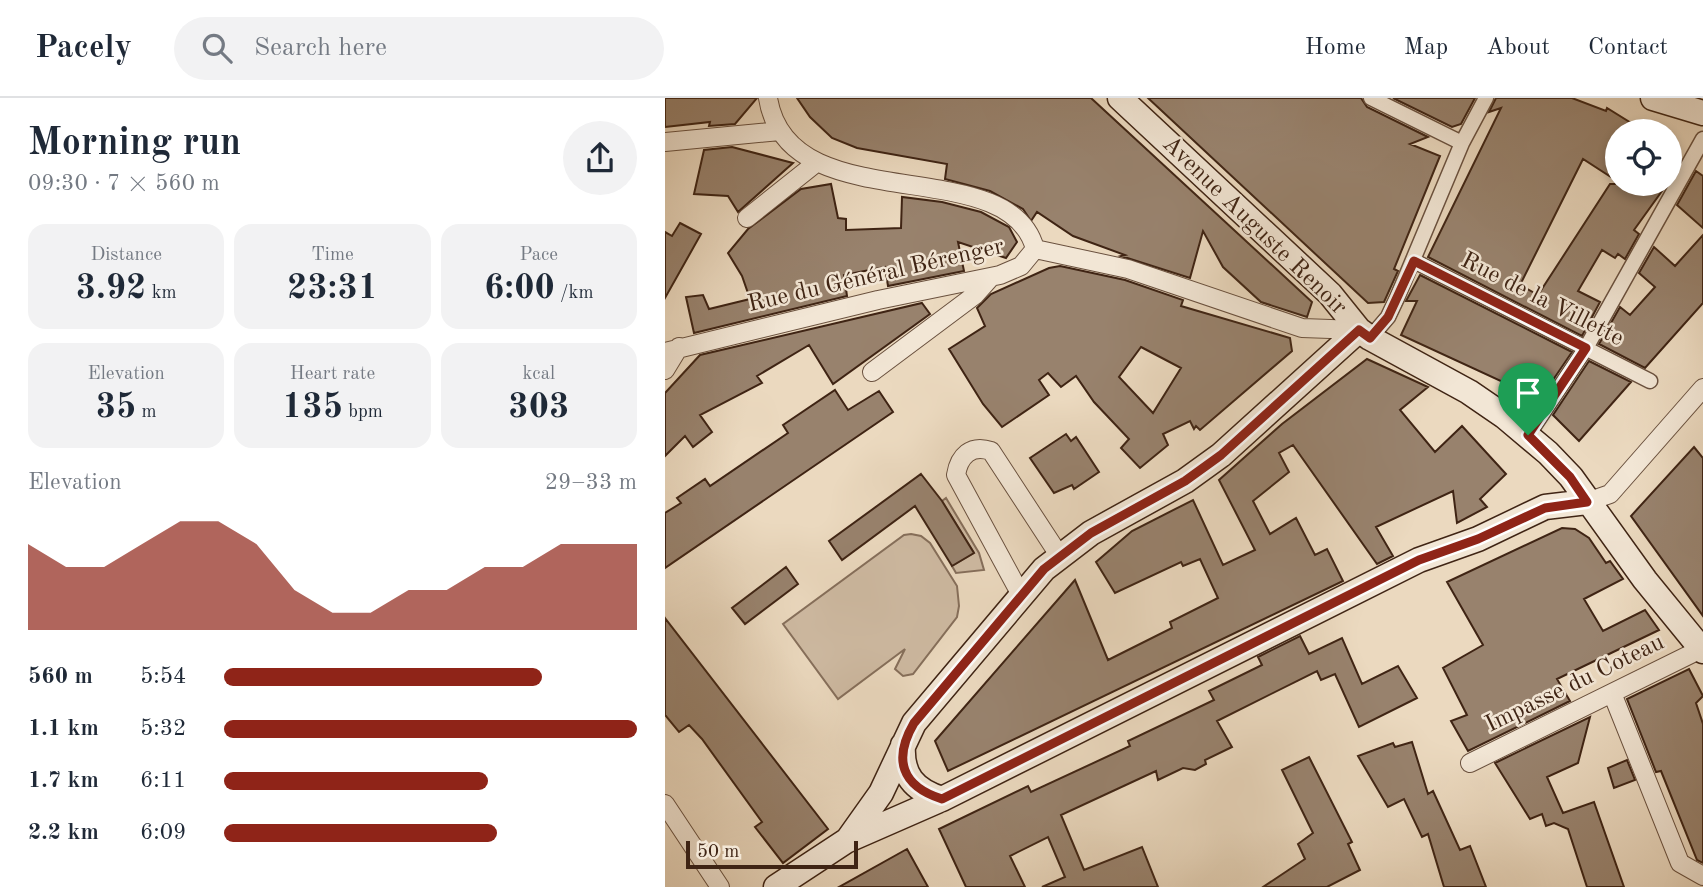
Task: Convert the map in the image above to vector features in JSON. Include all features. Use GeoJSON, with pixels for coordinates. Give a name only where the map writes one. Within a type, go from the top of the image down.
{"type":"FeatureCollection","features":[{"type":"Feature","properties":{"kind":"main road","name":"Avenue Auguste Renoir"},"geometry":{"type":"LineString","coordinates":[[1120,98],[1331,294],[1365,334],[1469,392],[1528,435],[1570,477],[1702,650]]}},
{"type":"Feature","properties":{"kind":"main road"},"geometry":{"type":"LineString","coordinates":[[1653,98],[1703,113]]}},
{"type":"Feature","properties":{"kind":"main road"},"geometry":{"type":"LineString","coordinates":[[846,841],[881,793],[914,723],[1021,595],[1059,555],[1091,533],[1185,481],[1221,455],[1365,334]]}},
{"type":"Feature","properties":{"kind":"main road"},"geometry":{"type":"LineString","coordinates":[[776,887],[846,841],[942,799],[1419,560],[1478,539],[1545,508],[1587,502]]}},
{"type":"Feature","properties":{"kind":"main road"},"geometry":{"type":"LineString","coordinates":[[904,741],[902,757],[909,778],[927,794],[942,799]]}},
{"type":"Feature","properties":{"kind":"street"},"geometry":{"type":"LineString","coordinates":[[768,98],[780,131],[815,163],[990,204],[1025,228],[1035,249]]}},
{"type":"Feature","properties":{"kind":"street"},"geometry":{"type":"LineString","coordinates":[[1371,98],[1462,143]]}},
{"type":"Feature","properties":{"kind":"street"},"geometry":{"type":"LineString","coordinates":[[1365,334],[1388,317],[1462,143],[1486,98]]}},
{"type":"Feature","properties":{"kind":"street"},"geometry":{"type":"LineString","coordinates":[[665,142],[780,131]]}},
{"type":"Feature","properties":{"kind":"street"},"geometry":{"type":"LineString","coordinates":[[1528,435],[1586,348],[1701,149]]}},
{"type":"Feature","properties":{"kind":"street"},"geometry":{"type":"LineString","coordinates":[[747,218],[815,163]]}},
{"type":"Feature","properties":{"kind":"street","name":"Rue du Général Bérenger"},"geometry":{"type":"LineString","coordinates":[[672,350],[991,277],[1021,266],[1035,249],[1128,269],[1302,328],[1365,334]]}},
{"type":"Feature","properties":{"kind":"street","name":"Rue de la Villette"},"geometry":{"type":"LineString","coordinates":[[1414,261],[1650,381]]}},
{"type":"Feature","properties":{"kind":"street"},"geometry":{"type":"LineString","coordinates":[[872,372],[975,295],[991,277]]}},
{"type":"Feature","properties":{"kind":"street"},"geometry":{"type":"LineString","coordinates":[[665,370],[672,350]]}},
{"type":"Feature","properties":{"kind":"street"},"geometry":{"type":"LineString","coordinates":[[1587,502],[1610,494],[1700,396]]}},
{"type":"Feature","properties":{"kind":"street"},"geometry":{"type":"LineString","coordinates":[[1021,595],[956,475],[958,463],[967,452],[981,448],[991,451],[1059,555]]}},
{"type":"Feature","properties":{"kind":"street","name":"Impasse du Coteau"},"geometry":{"type":"LineString","coordinates":[[1470,763],[1702,650]]}},
{"type":"Feature","properties":{"kind":"street"},"geometry":{"type":"LineString","coordinates":[[1612,694],[1680,863],[1703,876]]}},
{"type":"Feature","properties":{"kind":"street"},"geometry":{"type":"LineString","coordinates":[[668,814],[720,887]]}},
{"type":"Feature","properties":{"kind":"shaded area"},"geometry":{"type":"Polygon","coordinates":[[[946,498],[979,553],[984,570],[956,573],[952,566],[974,553],[942,501],[946,498]]]}},
{"type":"Feature","properties":{"kind":"shaded area"},"geometry":{"type":"Polygon","coordinates":[[[904,535],[921,536],[930,543],[957,586],[957,617],[913,674],[903,676],[895,669],[905,649],[838,699],[783,624],[904,535]]]}},
{"type":"Feature","properties":{"kind":"building"},"geometry":{"type":"Polygon","coordinates":[[[665,98],[757,98],[735,124],[709,126],[710,122],[665,127],[665,98]]]}},
{"type":"Feature","properties":{"kind":"building"},"geometry":{"type":"Polygon","coordinates":[[[797,98],[1091,98],[1312,302],[1307,317],[1261,302],[1223,267],[1203,231],[1190,278],[1121,256],[1125,255],[1073,236],[1037,212],[1031,221],[1023,209],[990,191],[945,179],[947,164],[857,148],[832,138],[810,117],[797,98]]]}},
{"type":"Feature","properties":{"kind":"building"},"geometry":{"type":"Polygon","coordinates":[[[1148,98],[1361,98],[1367,107],[1428,137],[1410,144],[1440,156],[1394,269],[1398,271],[1384,302],[1368,303],[1148,98]]]}},
{"type":"Feature","properties":{"kind":"building"},"geometry":{"type":"Polygon","coordinates":[[[1393,98],[1475,98],[1461,124],[1452,127],[1393,98]]]}},
{"type":"Feature","properties":{"kind":"building"},"geometry":{"type":"Polygon","coordinates":[[[1496,98],[1572,98],[1606,111],[1607,108],[1625,119],[1605,119],[1605,173],[1583,159],[1520,285],[1538,295],[1605,192],[1605,196],[1658,196],[1634,230],[1639,234],[1625,259],[1618,254],[1615,258],[1602,250],[1578,291],[1600,302],[1582,336],[1428,257],[1501,108],[1489,112],[1496,98]]]}},
{"type":"Feature","properties":{"kind":"building"},"geometry":{"type":"Polygon","coordinates":[[[732,147],[793,163],[738,212],[728,196],[694,194],[704,150],[732,147]]]}},
{"type":"Feature","properties":{"kind":"building"},"geometry":{"type":"Polygon","coordinates":[[[1696,171],[1703,176],[1703,228],[1677,205],[1696,171]]]}},
{"type":"Feature","properties":{"kind":"building"},"geometry":{"type":"Polygon","coordinates":[[[831,184],[838,218],[846,219],[846,230],[901,228],[902,197],[942,202],[981,212],[1009,227],[1017,242],[1006,258],[958,242],[964,271],[888,286],[885,267],[844,275],[847,296],[694,333],[686,297],[703,295],[709,309],[750,299],[742,276],[728,253],[748,229],[801,189],[831,184]]]}},
{"type":"Feature","properties":{"kind":"building"},"geometry":{"type":"Polygon","coordinates":[[[680,223],[701,234],[665,298],[665,232],[672,236],[680,223]]]}},
{"type":"Feature","properties":{"kind":"building"},"geometry":{"type":"Polygon","coordinates":[[[1703,235],[1703,303],[1645,368],[1599,344],[1620,307],[1630,315],[1655,287],[1639,273],[1654,247],[1675,266],[1703,235]]]}},
{"type":"Feature","properties":{"kind":"building"},"geometry":{"type":"Polygon","coordinates":[[[1060,266],[1125,280],[1183,300],[1181,306],[1290,338],[1292,351],[1200,430],[1196,426],[1194,429],[1190,421],[1163,434],[1168,445],[1140,468],[1121,448],[1129,439],[1094,402],[1076,376],[1061,387],[1048,373],[1039,380],[1049,395],[1002,427],[983,404],[949,349],[985,326],[977,308],[991,294],[1049,268],[1060,266]],[[1141,347],[1119,377],[1153,413],[1181,368],[1141,347]]]}},
{"type":"Feature","properties":{"kind":"building"},"geometry":{"type":"Polygon","coordinates":[[[1420,275],[1572,352],[1540,399],[1401,335],[1417,301],[1406,301],[1420,275]]]}},
{"type":"Feature","properties":{"kind":"building"},"geometry":{"type":"Polygon","coordinates":[[[922,303],[930,314],[833,384],[809,345],[757,376],[762,383],[700,415],[712,432],[693,447],[685,436],[665,456],[665,393],[700,355],[922,303]]]}},
{"type":"Feature","properties":{"kind":"building"},"geometry":{"type":"Polygon","coordinates":[[[1367,359],[1428,387],[1400,410],[1435,452],[1462,426],[1506,474],[1480,499],[1487,507],[1457,523],[1453,491],[1376,527],[1393,556],[1377,564],[1293,445],[1279,453],[1289,472],[1253,501],[1270,534],[1296,518],[1315,555],[1327,549],[1343,581],[948,771],[935,741],[1075,580],[1108,660],[1172,628],[1170,622],[1218,598],[1200,559],[1183,566],[1181,562],[1115,593],[1096,562],[1132,531],[1193,500],[1223,565],[1255,550],[1219,480],[1282,424],[1367,359]]]}},
{"type":"Feature","properties":{"kind":"building"},"geometry":{"type":"Polygon","coordinates":[[[1589,361],[1631,382],[1579,441],[1553,415],[1589,361]]]}},
{"type":"Feature","properties":{"kind":"building"},"geometry":{"type":"Polygon","coordinates":[[[835,390],[848,410],[879,391],[893,412],[665,568],[665,513],[681,503],[677,498],[705,479],[710,486],[788,433],[783,425],[835,390]]]}},
{"type":"Feature","properties":{"kind":"building"},"geometry":{"type":"Polygon","coordinates":[[[1066,434],[1071,441],[1076,437],[1099,472],[1074,489],[1072,485],[1054,493],[1030,458],[1066,434]]]}},
{"type":"Feature","properties":{"kind":"building"},"geometry":{"type":"Polygon","coordinates":[[[1694,447],[1703,458],[1703,616],[1631,516],[1694,447]]]}},
{"type":"Feature","properties":{"kind":"building"},"geometry":{"type":"Polygon","coordinates":[[[921,474],[942,501],[974,553],[952,566],[915,506],[842,560],[829,541],[921,474]]]}},
{"type":"Feature","properties":{"kind":"building"},"geometry":{"type":"Polygon","coordinates":[[[1562,528],[1575,529],[1589,538],[1606,563],[1610,561],[1623,579],[1584,599],[1603,631],[1645,610],[1659,630],[1557,679],[1570,701],[1468,751],[1451,721],[1467,715],[1443,668],[1483,645],[1447,582],[1562,528]]]}},
{"type":"Feature","properties":{"kind":"building"},"geometry":{"type":"Polygon","coordinates":[[[786,567],[798,584],[745,624],[732,608],[786,567]]]}},
{"type":"Feature","properties":{"kind":"building"},"geometry":{"type":"Polygon","coordinates":[[[665,618],[828,829],[783,863],[755,827],[762,822],[702,739],[689,725],[679,732],[665,715],[665,618]]]}},
{"type":"Feature","properties":{"kind":"building"},"geometry":{"type":"Polygon","coordinates":[[[1300,636],[1309,654],[1342,638],[1362,684],[1398,666],[1417,698],[1359,727],[1335,674],[1321,680],[1317,671],[1217,721],[1232,747],[1205,760],[1206,764],[1195,770],[1183,768],[1158,780],[1156,771],[1061,815],[1084,870],[1142,847],[1158,887],[1042,887],[1065,877],[1048,837],[1010,856],[1025,887],[966,887],[939,829],[1028,786],[1031,792],[1130,746],[1128,741],[1214,700],[1209,691],[1262,665],[1258,657],[1300,636]]]}},
{"type":"Feature","properties":{"kind":"building"},"geometry":{"type":"Polygon","coordinates":[[[1689,669],[1703,696],[1696,703],[1703,724],[1703,863],[1697,860],[1661,771],[1656,772],[1627,699],[1689,669]]]}},
{"type":"Feature","properties":{"kind":"building"},"geometry":{"type":"Polygon","coordinates":[[[1590,717],[1578,763],[1547,777],[1563,813],[1594,802],[1624,887],[1587,887],[1568,829],[1554,823],[1546,826],[1542,814],[1530,819],[1495,763],[1590,717]]]}},
{"type":"Feature","properties":{"kind":"building"},"geometry":{"type":"Polygon","coordinates":[[[1412,742],[1428,794],[1433,791],[1460,850],[1470,846],[1486,887],[1444,887],[1428,834],[1422,837],[1404,799],[1388,807],[1358,756],[1393,743],[1395,747],[1412,742]]]}},
{"type":"Feature","properties":{"kind":"building"},"geometry":{"type":"Polygon","coordinates":[[[1309,757],[1352,842],[1348,844],[1360,870],[1327,887],[1263,887],[1305,859],[1298,844],[1313,833],[1282,770],[1309,757]]]}},
{"type":"Feature","properties":{"kind":"building"},"geometry":{"type":"Polygon","coordinates":[[[1627,760],[1635,780],[1614,788],[1608,768],[1627,760]]]}},
{"type":"Feature","properties":{"kind":"building"},"geometry":{"type":"Polygon","coordinates":[[[907,849],[928,887],[839,887],[907,849]]]}},
{"type":"Feature","properties":{"kind":"route"},"geometry":{"type":"LineString","coordinates":[[1414,261],[1586,348],[1528,435],[1570,477],[1587,502],[1545,508],[1478,539],[1419,560],[942,799],[927,794],[914,785],[905,771],[902,757],[904,741],[914,723],[1044,569],[1091,533],[1185,481],[1221,455],[1359,330],[1370,338],[1388,317],[1414,261]]}}]}
